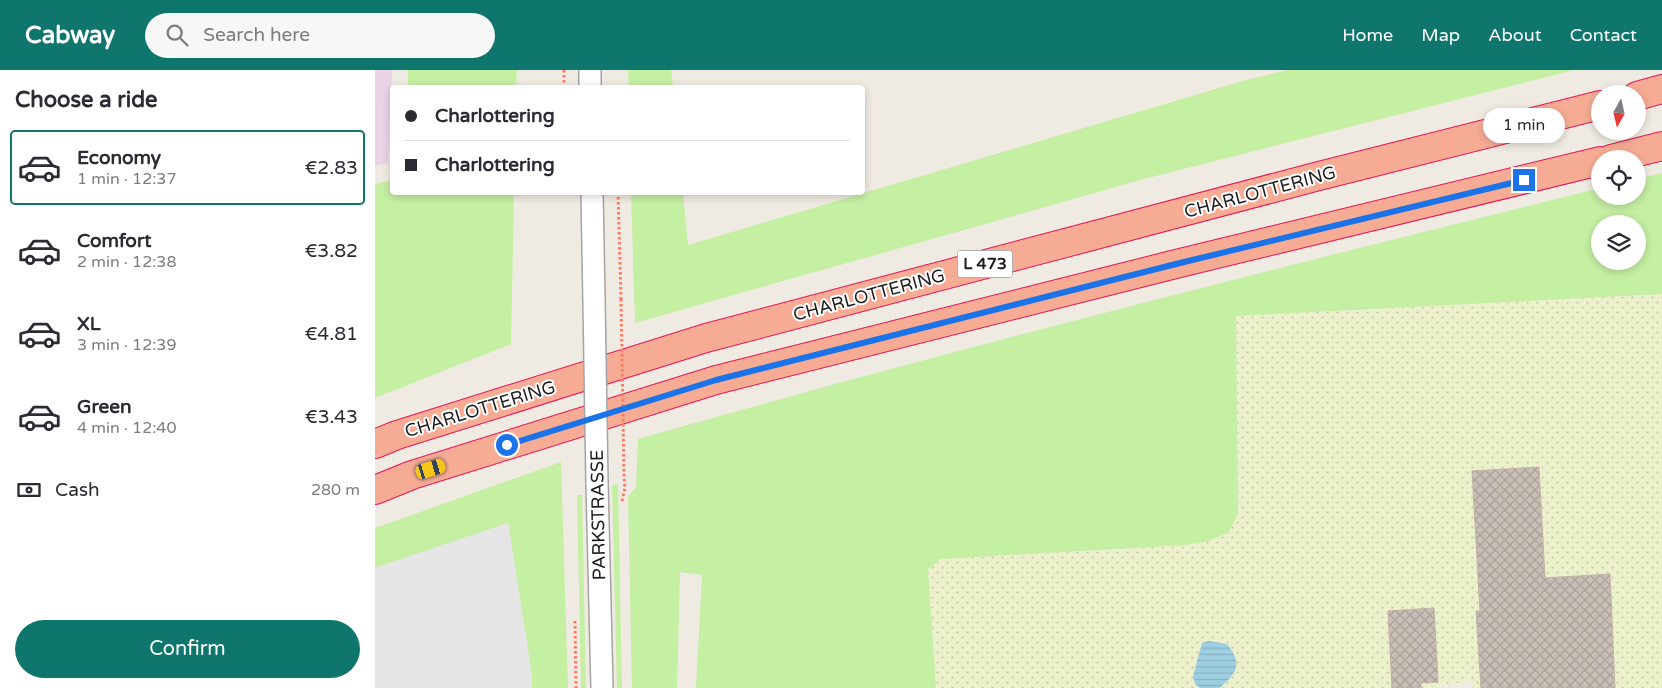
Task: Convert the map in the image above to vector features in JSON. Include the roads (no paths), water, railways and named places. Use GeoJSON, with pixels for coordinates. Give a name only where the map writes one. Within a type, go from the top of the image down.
{"type":"FeatureCollection","features":[{"type":"Feature","properties":{"kind":"highway"},"geometry":{"type":"LineString","coordinates":[[1646,93],[1662,89]]}},
{"type":"Feature","properties":{"kind":"highway","name":"CHARLOTTERING"},"geometry":{"type":"LineString","coordinates":[[375,444],[397,435],[705,338],[1315,177],[1591,107]]}},
{"type":"Feature","properties":{"kind":"highway"},"geometry":{"type":"LineString","coordinates":[[1646,150],[1662,146]]}},
{"type":"Feature","properties":{"kind":"highway"},"geometry":{"type":"LineString","coordinates":[[375,490],[412,475],[716,380],[1184,262],[1591,164]]}},
{"type":"Feature","properties":{"kind":"street"},"geometry":{"type":"LineString","coordinates":[[590,70],[590,85]]}},
{"type":"Feature","properties":{"kind":"street","name":"PARKSTRASSE"},"geometry":{"type":"LineString","coordinates":[[592,195],[602,688]]}},
{"type":"Feature","properties":{"kind":"water"},"geometry":{"type":"Polygon","coordinates":[[[1209,641],[1227,644],[1235,657],[1236,668],[1234,673],[1219,688],[1200,688],[1195,684],[1193,676],[1202,643],[1209,641]]]}}]}
